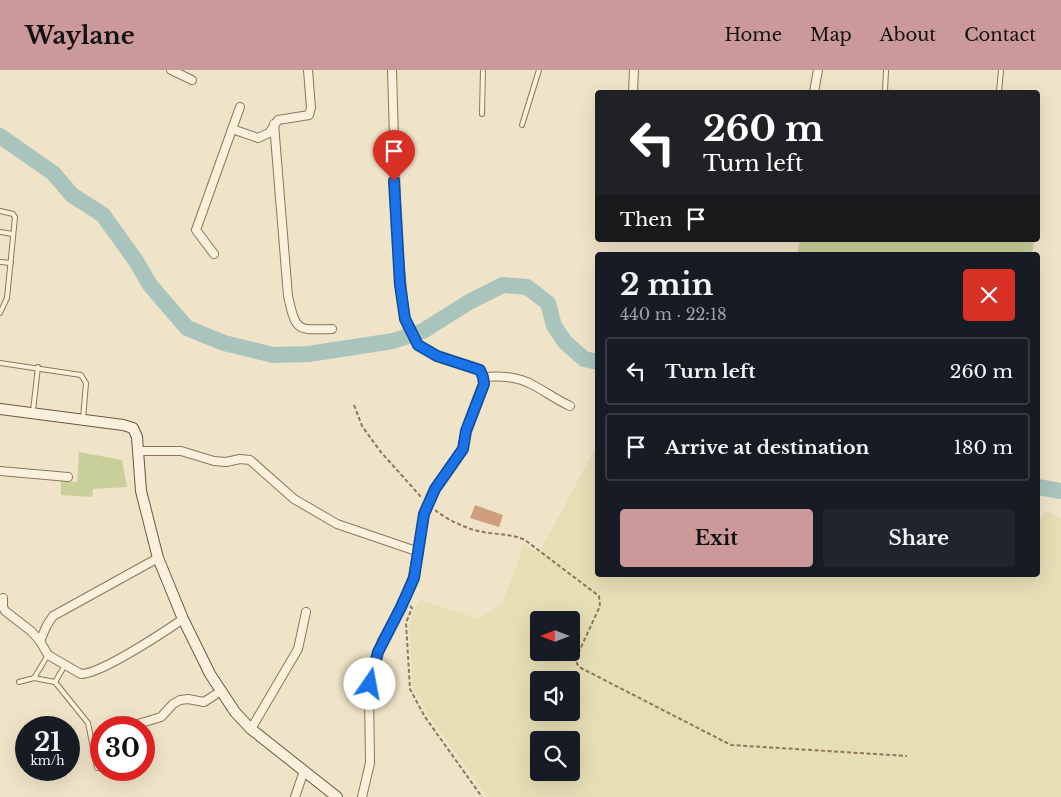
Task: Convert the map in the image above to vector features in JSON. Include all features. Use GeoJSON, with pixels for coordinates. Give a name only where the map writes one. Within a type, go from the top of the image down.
{"type":"FeatureCollection","features":[{"type":"Feature","properties":{"kind":"street"},"geometry":{"type":"LineString","coordinates":[[171,70],[192,80]]}},
{"type":"Feature","properties":{"kind":"street"},"geometry":{"type":"LineString","coordinates":[[232,129],[258,138],[269,133],[274,124],[281,119],[301,117],[310,113],[308,70]]}},
{"type":"Feature","properties":{"kind":"street"},"geometry":{"type":"LineString","coordinates":[[362,797],[370,763],[369,692],[374,663],[382,641],[404,601],[414,578],[422,525],[428,504],[435,489],[463,449],[466,431],[483,389],[483,377],[480,370],[437,356],[418,345],[405,319],[397,240],[392,70]]}},
{"type":"Feature","properties":{"kind":"street"},"geometry":{"type":"LineString","coordinates":[[633,90],[634,70]]}},
{"type":"Feature","properties":{"kind":"street"},"geometry":{"type":"LineString","coordinates":[[814,90],[818,70]]}},
{"type":"Feature","properties":{"kind":"street"},"geometry":{"type":"LineString","coordinates":[[214,254],[196,230],[240,108]]}},
{"type":"Feature","properties":{"kind":"street"},"geometry":{"type":"LineString","coordinates":[[274,124],[288,296],[292,313],[297,325],[301,328],[307,330],[332,329]]}},
{"type":"Feature","properties":{"kind":"street"},"geometry":{"type":"LineString","coordinates":[[483,377],[516,378],[532,384],[554,399],[570,406]]}},
{"type":"Feature","properties":{"kind":"street"},"geometry":{"type":"LineString","coordinates":[[0,409],[123,425],[133,428],[137,437],[142,491],[158,558],[183,619],[221,692],[235,712],[251,728],[337,797]]}},
{"type":"Feature","properties":{"kind":"street"},"geometry":{"type":"LineString","coordinates":[[138,451],[181,451],[214,461],[226,462],[240,459],[250,460],[294,499],[336,524],[419,552]]}},
{"type":"Feature","properties":{"kind":"street"},"geometry":{"type":"LineString","coordinates":[[0,471],[68,477]]}},
{"type":"Feature","properties":{"kind":"street"},"geometry":{"type":"LineString","coordinates":[[40,641],[53,616],[158,558]]}},
{"type":"Feature","properties":{"kind":"street"},"geometry":{"type":"LineString","coordinates":[[3,598],[5,612],[31,631],[40,641],[48,655],[81,674],[88,673],[139,648],[183,619]]}},
{"type":"Feature","properties":{"kind":"street"},"geometry":{"type":"LineString","coordinates":[[251,728],[298,649],[306,612]]}},
{"type":"Feature","properties":{"kind":"street"},"geometry":{"type":"LineString","coordinates":[[155,719],[161,717],[173,704],[180,700],[188,699],[204,702],[221,692]]}},
{"type":"Feature","properties":{"kind":"street"},"geometry":{"type":"LineString","coordinates":[[295,797],[304,771]]}},
{"type":"Feature","properties":{"kind":"lane"},"geometry":{"type":"LineString","coordinates":[[482,114],[483,70]]}},
{"type":"Feature","properties":{"kind":"lane"},"geometry":{"type":"LineString","coordinates":[[522,125],[539,70]]}},
{"type":"Feature","properties":{"kind":"lane"},"geometry":{"type":"LineString","coordinates":[[885,90],[886,70]]}},
{"type":"Feature","properties":{"kind":"lane"},"geometry":{"type":"LineString","coordinates":[[999,90],[1001,70]]}},
{"type":"Feature","properties":{"kind":"lane"},"geometry":{"type":"LineString","coordinates":[[0,211],[14,214],[14,234],[7,298],[0,313]]}},
{"type":"Feature","properties":{"kind":"lane"},"geometry":{"type":"LineString","coordinates":[[0,232],[14,234]]}},
{"type":"Feature","properties":{"kind":"lane"},"geometry":{"type":"LineString","coordinates":[[0,262],[11,263]]}},
{"type":"Feature","properties":{"kind":"lane"},"geometry":{"type":"LineString","coordinates":[[0,363],[77,373],[84,377],[86,382],[83,420]]}},
{"type":"Feature","properties":{"kind":"lane"},"geometry":{"type":"LineString","coordinates":[[33,414],[38,367]]}},
{"type":"Feature","properties":{"kind":"lane"},"geometry":{"type":"LineString","coordinates":[[34,678],[48,655]]}},
{"type":"Feature","properties":{"kind":"lane"},"geometry":{"type":"LineString","coordinates":[[55,682],[65,665]]}},
{"type":"Feature","properties":{"kind":"lane"},"geometry":{"type":"LineString","coordinates":[[19,682],[34,678],[55,682],[88,723],[90,733]]}},
{"type":"Feature","properties":{"kind":"path"},"geometry":{"type":"LineString","coordinates":[[354,405],[362,426],[380,451],[428,504],[442,515],[478,531],[519,537],[525,540],[599,596],[600,606],[577,656],[577,664],[581,668],[731,745],[907,756]]}},
{"type":"Feature","properties":{"kind":"path"},"geometry":{"type":"LineString","coordinates":[[404,601],[412,608],[406,623],[410,689],[425,718],[482,797]]}},
{"type":"Feature","properties":{"kind":"shaded area"},"geometry":{"type":"Polygon","coordinates":[[[595,449],[595,577],[1040,577],[1040,519],[1045,511],[1061,518],[1061,797],[488,797],[430,718],[413,687],[409,625],[415,607],[420,600],[479,619],[502,604],[524,545],[539,553],[595,449]]]}},
{"type":"Feature","properties":{"kind":"green space"},"geometry":{"type":"Polygon","coordinates":[[[800,242],[1034,242],[1032,252],[798,252],[800,242]]]}},
{"type":"Feature","properties":{"kind":"green space"},"geometry":{"type":"Polygon","coordinates":[[[79,452],[122,460],[127,487],[93,489],[92,497],[61,495],[61,481],[77,482],[79,452]]]}},
{"type":"Feature","properties":{"kind":"building"},"geometry":{"type":"Polygon","coordinates":[[[475,505],[503,515],[499,527],[470,518],[475,505]]]}},
{"type":"Feature","properties":{"kind":"waterway"},"geometry":{"type":"LineString","coordinates":[[0,136],[53,173],[72,195],[103,215],[136,261],[150,285],[187,328],[224,343],[273,355],[309,354],[393,341],[423,331],[469,302],[503,285],[527,287],[548,303],[554,326],[565,342],[584,359],[595,361]]}},
{"type":"Feature","properties":{"kind":"waterway"},"geometry":{"type":"LineString","coordinates":[[1040,487],[1061,491]]}},
{"type":"Feature","properties":{"kind":"route"},"geometry":{"type":"LineString","coordinates":[[370,684],[378,652],[414,578],[424,514],[435,489],[463,449],[466,431],[484,384],[480,370],[437,356],[418,345],[405,319],[400,285],[394,181]]}}]}
